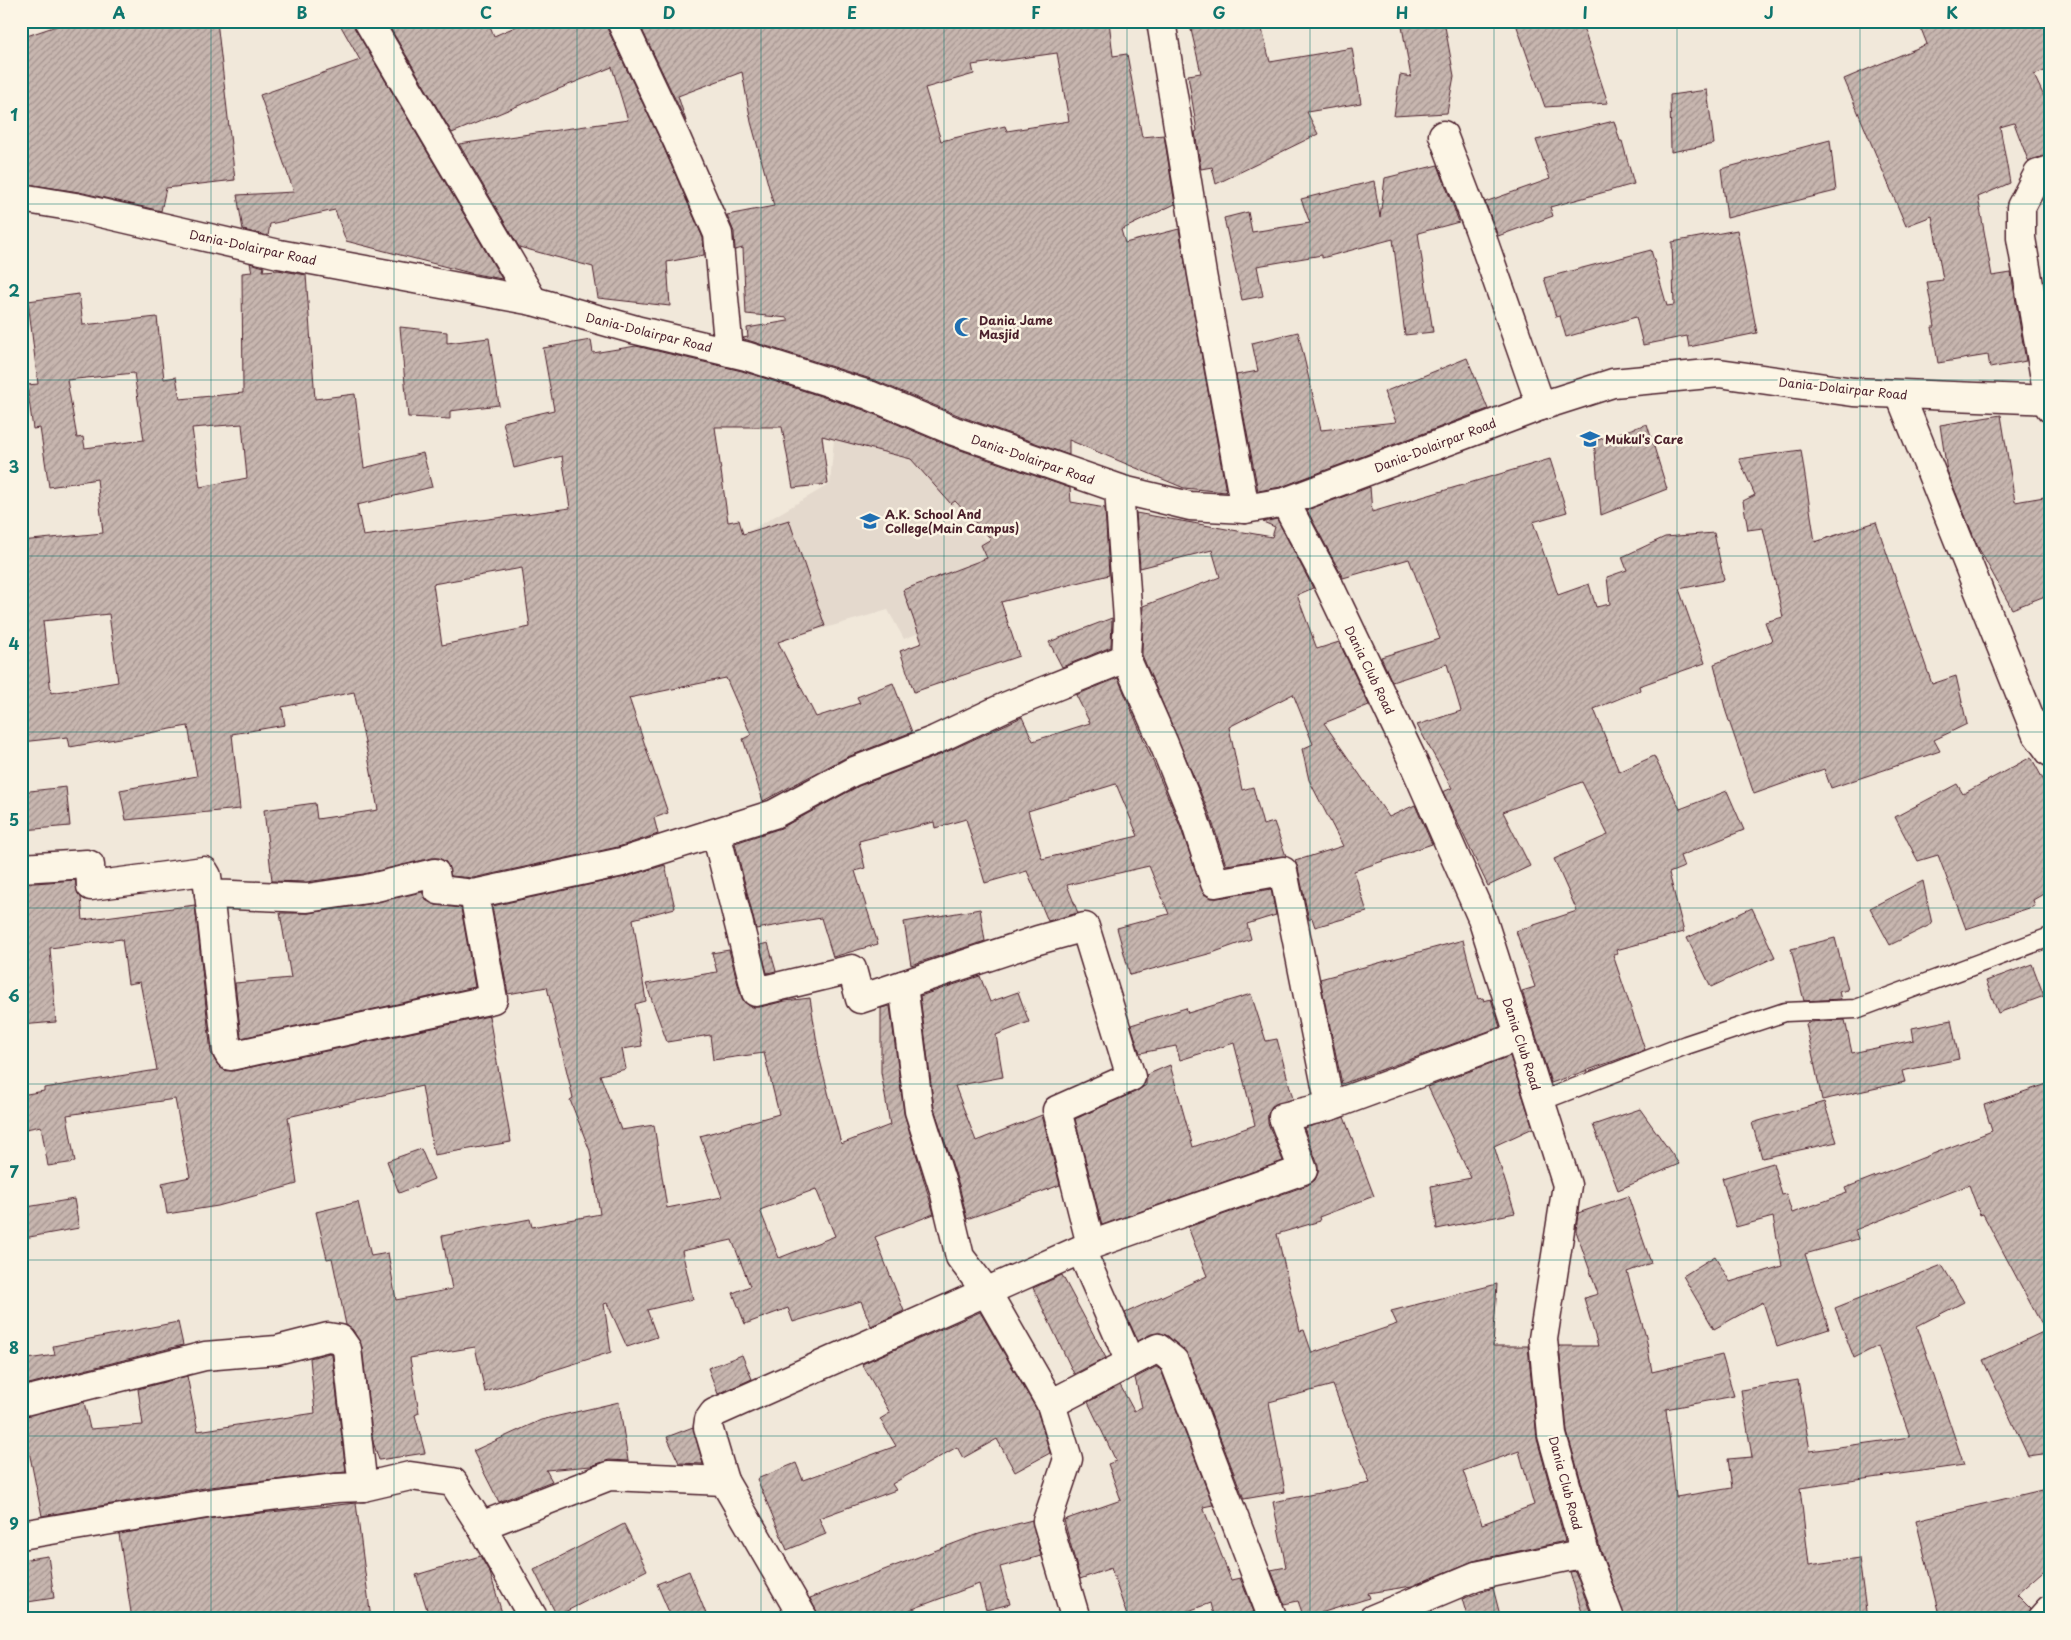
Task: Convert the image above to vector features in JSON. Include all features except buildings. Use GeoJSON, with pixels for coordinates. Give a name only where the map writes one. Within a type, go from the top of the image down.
{"type":"FeatureCollection","features":[{"type":"Feature","properties":{"kind":"street"},"geometry":{"type":"LineString","coordinates":[[368,21],[533,301]]}},
{"type":"Feature","properties":{"kind":"street"},"geometry":{"type":"LineString","coordinates":[[621,21],[677,140],[718,234],[729,352]]}},
{"type":"Feature","properties":{"kind":"street"},"geometry":{"type":"LineString","coordinates":[[1161,21],[1202,274],[1244,509]]}},
{"type":"Feature","properties":{"kind":"street"},"geometry":{"type":"LineString","coordinates":[[1443,135],[1479,229],[1541,406]]}},
{"type":"Feature","properties":{"kind":"street"},"geometry":{"type":"LineString","coordinates":[[2049,403],[2022,238],[2021,208],[2038,174],[2050,170]]}},
{"type":"Feature","properties":{"kind":"street","name":"Dania-Dolairpar Road"},"geometry":{"type":"LineString","coordinates":[[21,198],[75,207],[279,254],[533,301],[636,330],[729,352],[869,395],[954,431],[1119,489],[1190,506],[1244,509],[1285,502],[1541,406],[1613,383],[1719,374],[1853,392],[2049,403]]}},
{"type":"Feature","properties":{"kind":"street"},"geometry":{"type":"LineString","coordinates":[[1900,395],[2036,733],[2050,752]]}},
{"type":"Feature","properties":{"kind":"street"},"geometry":{"type":"LineString","coordinates":[[1119,489],[1128,620],[1126,658],[1185,795],[1215,883],[1282,871],[1330,1106]]}},
{"type":"Feature","properties":{"kind":"street","name":"Dania Club Road"},"geometry":{"type":"LineString","coordinates":[[1285,502],[1330,588],[1423,784],[1482,918],[1567,1185],[1543,1339],[1550,1416],[1552,1435],[1585,1553],[1610,1619]]}},
{"type":"Feature","properties":{"kind":"street"},"geometry":{"type":"LineString","coordinates":[[209,894],[307,898],[367,889],[434,873],[438,890],[474,894],[622,862],[774,814],[852,772],[935,740],[1007,706],[1126,658]]}},
{"type":"Feature","properties":{"kind":"street"},"geometry":{"type":"LineString","coordinates":[[716,833],[756,992],[852,969],[860,999],[1038,940],[1085,927],[1131,1077],[1057,1110],[1086,1247],[1130,1362],[1158,1348],[1174,1361],[1273,1619]]}},
{"type":"Feature","properties":{"kind":"street"},"geometry":{"type":"LineString","coordinates":[[21,868],[87,864],[90,866],[91,886],[204,871],[207,876],[227,1050],[230,1056],[494,999],[474,894]]}},
{"type":"Feature","properties":{"kind":"street"},"geometry":{"type":"LineString","coordinates":[[904,985],[919,1111],[944,1190],[960,1258],[986,1291],[1051,1404],[1068,1460],[1047,1520],[1076,1619]]}},
{"type":"Feature","properties":{"kind":"street"},"geometry":{"type":"LineString","coordinates":[[804,1619],[724,1481],[708,1427],[709,1420],[714,1413],[1086,1247],[1304,1170],[1283,1117],[1330,1106],[1520,1036]]}},
{"type":"Feature","properties":{"kind":"street"},"geometry":{"type":"LineString","coordinates":[[21,1402],[205,1356],[276,1350],[328,1337],[340,1339],[347,1349],[362,1487]]}},
{"type":"Feature","properties":{"kind":"street"},"geometry":{"type":"LineString","coordinates":[[1051,1404],[1154,1350]]}},
{"type":"Feature","properties":{"kind":"street"},"geometry":{"type":"LineString","coordinates":[[21,1535],[212,1503],[336,1488],[362,1487],[410,1476],[453,1482],[481,1526],[534,1619]]}},
{"type":"Feature","properties":{"kind":"street"},"geometry":{"type":"LineString","coordinates":[[481,1526],[609,1476],[724,1481]]}},
{"type":"Feature","properties":{"kind":"street"},"geometry":{"type":"LineString","coordinates":[[1373,1619],[1476,1576],[1585,1553]]}},
{"type":"Feature","properties":{"kind":"street"},"geometry":{"type":"LineString","coordinates":[[2042,1619],[2050,1610]]}},
{"type":"Feature","properties":{"kind":"lane"},"geometry":{"type":"LineString","coordinates":[[1541,1101],[1686,1045],[1785,1012],[1856,1009],[2050,937]]}},
{"type":"Feature","properties":{"kind":"shaded area","name":"A.K. School And College(Main Campus)"},"geometry":{"type":"Polygon","coordinates":[[[829,396],[980,443],[941,492],[962,509],[997,554],[1015,595],[904,639],[888,610],[783,640],[748,532],[830,484],[834,439],[829,396]]]}},
{"type":"Feature","properties":{"kind":"place","name":"Dania Jame Masjid"},"geometry":{"type":"Point","coordinates":[964,327]}},
{"type":"Feature","properties":{"kind":"place","name":"Mukul's Care"},"geometry":{"type":"Point","coordinates":[1590,439]}},
{"type":"Feature","properties":{"kind":"place","name":"A.K. School And College(Main Campus)"},"geometry":{"type":"Point","coordinates":[870,521]}}]}
